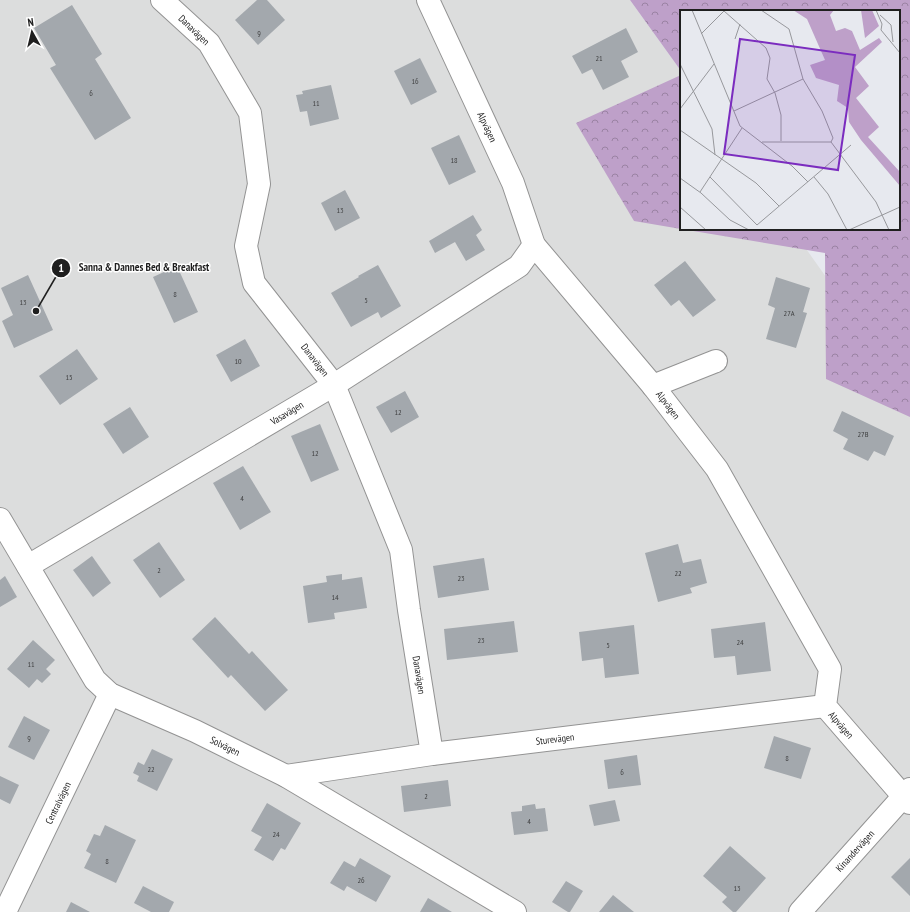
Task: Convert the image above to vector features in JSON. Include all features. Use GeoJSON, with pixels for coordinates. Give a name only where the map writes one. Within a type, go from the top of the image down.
{"type":"FeatureCollection","features":[{"type":"Feature","properties":{"kind":"street","name":"Danavägen"},"geometry":{"type":"LineString","coordinates":[[162,0],[209,43],[250,113],[259,184],[246,246],[254,283],[334,384],[401,550],[410,618],[432,754]]}},
{"type":"Feature","properties":{"kind":"street","name":"Alpvägen"},"geometry":{"type":"LineString","coordinates":[[428,0],[513,183],[534,245],[653,386],[717,469],[830,669],[825,706],[908,796]]}},
{"type":"Feature","properties":{"kind":"street","name":"Vasavägen"},"geometry":{"type":"LineString","coordinates":[[28,566],[334,384],[519,266],[534,245]]}},
{"type":"Feature","properties":{"kind":"street"},"geometry":{"type":"LineString","coordinates":[[653,386],[716,361]]}},
{"type":"Feature","properties":{"kind":"street","name":"Solvägen"},"geometry":{"type":"LineString","coordinates":[[0,519],[95,680],[110,694],[195,731],[286,776],[515,912]]}},
{"type":"Feature","properties":{"kind":"street","name":"Centralvägen"},"geometry":{"type":"LineString","coordinates":[[5,912],[110,694]]}},
{"type":"Feature","properties":{"kind":"street","name":"Sturevägen"},"geometry":{"type":"LineString","coordinates":[[286,776],[432,754],[825,706]]}},
{"type":"Feature","properties":{"kind":"street","name":"Kinandervägen"},"geometry":{"type":"LineString","coordinates":[[800,912],[908,796]]}},
{"type":"Feature","properties":{"kind":"shaded area"},"geometry":{"type":"Polygon","coordinates":[[[0,0],[630,0],[680,70],[680,230],[793,230],[899,380],[910,416],[910,912],[0,912],[0,0]]]}},
{"type":"Feature","properties":{"kind":"green space"},"geometry":{"type":"Polygon","coordinates":[[[630,0],[910,0],[910,417],[826,379],[825,253],[687,230],[900,230],[900,10],[680,10],[680,70],[630,0]]]}},
{"type":"Feature","properties":{"kind":"green space"},"geometry":{"type":"Polygon","coordinates":[[[680,75],[680,229],[634,221],[576,123],[680,75]]]}},
{"type":"Feature","properties":{"kind":"building"},"geometry":{"type":"Polygon","coordinates":[[[257,0],[267,0],[285,20],[258,45],[235,20],[257,0]]]}},
{"type":"Feature","properties":{"kind":"building"},"geometry":{"type":"Polygon","coordinates":[[[72,5],[102,54],[95,59],[131,118],[95,140],[50,68],[56,65],[34,28],[72,5]]]}},
{"type":"Feature","properties":{"kind":"building"},"geometry":{"type":"Polygon","coordinates":[[[626,28],[638,52],[621,61],[629,77],[603,90],[592,69],[582,74],[572,56],[626,28]]]}},
{"type":"Feature","properties":{"kind":"building"},"geometry":{"type":"Polygon","coordinates":[[[420,58],[437,92],[411,105],[394,71],[420,58]]]}},
{"type":"Feature","properties":{"kind":"building"},"geometry":{"type":"Polygon","coordinates":[[[331,85],[339,119],[310,126],[307,111],[300,112],[296,95],[303,94],[302,91],[331,85]]]}},
{"type":"Feature","properties":{"kind":"building"},"geometry":{"type":"Polygon","coordinates":[[[459,135],[476,172],[449,185],[431,148],[459,135]]]}},
{"type":"Feature","properties":{"kind":"building"},"geometry":{"type":"Polygon","coordinates":[[[345,190],[360,218],[335,231],[321,203],[345,190]]]}},
{"type":"Feature","properties":{"kind":"building"},"geometry":{"type":"Polygon","coordinates":[[[473,215],[482,230],[476,235],[485,250],[466,261],[455,242],[435,253],[429,241],[473,215]]]}},
{"type":"Feature","properties":{"kind":"building"},"geometry":{"type":"Polygon","coordinates":[[[685,261],[716,300],[693,317],[679,300],[671,306],[654,285],[685,261]]]}},
{"type":"Feature","properties":{"kind":"building"},"geometry":{"type":"Polygon","coordinates":[[[378,265],[401,306],[381,318],[378,312],[351,327],[331,293],[378,265]]]}},
{"type":"Feature","properties":{"kind":"building"},"geometry":{"type":"Polygon","coordinates":[[[177,266],[198,312],[174,323],[153,277],[177,266]]]}},
{"type":"Feature","properties":{"kind":"building"},"geometry":{"type":"Polygon","coordinates":[[[28,275],[53,330],[14,348],[2,321],[13,315],[1,288],[28,275]]]}},
{"type":"Feature","properties":{"kind":"building"},"geometry":{"type":"Polygon","coordinates":[[[776,277],[810,288],[803,312],[807,313],[796,348],[766,339],[775,308],[768,305],[776,277]]]}},
{"type":"Feature","properties":{"kind":"building"},"geometry":{"type":"Polygon","coordinates":[[[245,339],[260,366],[231,382],[216,355],[245,339]]]}},
{"type":"Feature","properties":{"kind":"building"},"geometry":{"type":"Polygon","coordinates":[[[77,349],[98,379],[60,405],[39,376],[77,349]]]}},
{"type":"Feature","properties":{"kind":"building"},"geometry":{"type":"Polygon","coordinates":[[[405,391],[419,417],[391,433],[376,407],[405,391]]]}},
{"type":"Feature","properties":{"kind":"building"},"geometry":{"type":"Polygon","coordinates":[[[130,407],[149,437],[123,454],[103,424],[130,407]]]}},
{"type":"Feature","properties":{"kind":"building"},"geometry":{"type":"Polygon","coordinates":[[[842,411],[894,436],[885,456],[874,451],[868,461],[843,449],[848,439],[833,431],[842,411]]]}},
{"type":"Feature","properties":{"kind":"building"},"geometry":{"type":"Polygon","coordinates":[[[320,424],[339,470],[311,482],[291,436],[320,424]]]}},
{"type":"Feature","properties":{"kind":"building"},"geometry":{"type":"Polygon","coordinates":[[[243,466],[271,512],[240,530],[213,483],[243,466]]]}},
{"type":"Feature","properties":{"kind":"building"},"geometry":{"type":"Polygon","coordinates":[[[159,542],[185,580],[160,598],[133,560],[159,542]]]}},
{"type":"Feature","properties":{"kind":"building"},"geometry":{"type":"Polygon","coordinates":[[[678,544],[683,563],[701,559],[707,583],[690,588],[692,593],[658,602],[645,553],[678,544]]]}},
{"type":"Feature","properties":{"kind":"building"},"geometry":{"type":"Polygon","coordinates":[[[92,556],[111,583],[93,597],[73,570],[92,556]]]}},
{"type":"Feature","properties":{"kind":"building"},"geometry":{"type":"Polygon","coordinates":[[[484,558],[489,590],[438,598],[433,566],[484,558]]]}},
{"type":"Feature","properties":{"kind":"building"},"geometry":{"type":"Polygon","coordinates":[[[342,574],[342,580],[362,577],[367,608],[334,613],[335,619],[308,623],[303,586],[327,582],[326,576],[342,574]]]}},
{"type":"Feature","properties":{"kind":"building"},"geometry":{"type":"Polygon","coordinates":[[[5,576],[17,597],[0,607],[0,580],[5,576]]]}},
{"type":"Feature","properties":{"kind":"building"},"geometry":{"type":"Polygon","coordinates":[[[215,617],[249,654],[252,651],[288,690],[265,711],[231,675],[228,678],[192,639],[215,617]]]}},
{"type":"Feature","properties":{"kind":"building"},"geometry":{"type":"Polygon","coordinates":[[[514,621],[518,652],[447,660],[444,629],[514,621]]]}},
{"type":"Feature","properties":{"kind":"building"},"geometry":{"type":"Polygon","coordinates":[[[765,622],[771,671],[737,675],[735,656],[714,658],[711,629],[765,622]]]}},
{"type":"Feature","properties":{"kind":"building"},"geometry":{"type":"Polygon","coordinates":[[[634,625],[639,674],[605,678],[603,658],[582,661],[579,632],[634,625]]]}},
{"type":"Feature","properties":{"kind":"building"},"geometry":{"type":"Polygon","coordinates":[[[33,640],[55,660],[46,669],[51,674],[42,683],[37,679],[29,688],[7,669],[33,640]]]}},
{"type":"Feature","properties":{"kind":"building"},"geometry":{"type":"Polygon","coordinates":[[[24,716],[50,730],[34,760],[8,747],[24,716]]]}},
{"type":"Feature","properties":{"kind":"building"},"geometry":{"type":"Polygon","coordinates":[[[774,736],[811,748],[801,779],[764,768],[774,736]]]}},
{"type":"Feature","properties":{"kind":"building"},"geometry":{"type":"Polygon","coordinates":[[[152,749],[173,759],[157,791],[137,781],[139,776],[133,773],[138,762],[144,765],[152,749]]]}},
{"type":"Feature","properties":{"kind":"building"},"geometry":{"type":"Polygon","coordinates":[[[637,755],[641,785],[608,789],[604,760],[637,755]]]}},
{"type":"Feature","properties":{"kind":"building"},"geometry":{"type":"Polygon","coordinates":[[[0,776],[19,785],[10,804],[0,799],[0,776]]]}},
{"type":"Feature","properties":{"kind":"building"},"geometry":{"type":"Polygon","coordinates":[[[448,780],[451,806],[404,812],[401,786],[448,780]]]}},
{"type":"Feature","properties":{"kind":"building"},"geometry":{"type":"Polygon","coordinates":[[[615,800],[620,821],[594,826],[589,805],[615,800]]]}},
{"type":"Feature","properties":{"kind":"building"},"geometry":{"type":"Polygon","coordinates":[[[267,803],[301,823],[285,850],[281,848],[273,861],[254,850],[262,837],[251,831],[267,803]]]}},
{"type":"Feature","properties":{"kind":"building"},"geometry":{"type":"Polygon","coordinates":[[[535,804],[536,809],[545,808],[548,831],[514,835],[511,812],[522,811],[522,806],[535,804]]]}},
{"type":"Feature","properties":{"kind":"building"},"geometry":{"type":"Polygon","coordinates":[[[105,825],[136,840],[116,883],[84,868],[91,854],[86,851],[94,834],[100,836],[105,825]]]}},
{"type":"Feature","properties":{"kind":"building"},"geometry":{"type":"Polygon","coordinates":[[[730,846],[766,878],[736,912],[733,912],[722,902],[727,897],[703,876],[730,846]]]}},
{"type":"Feature","properties":{"kind":"building"},"geometry":{"type":"Polygon","coordinates":[[[360,858],[391,876],[376,902],[347,886],[344,891],[330,883],[344,861],[355,867],[360,858]]]}},
{"type":"Feature","properties":{"kind":"building"},"geometry":{"type":"Polygon","coordinates":[[[910,858],[910,896],[891,877],[910,858]]]}},
{"type":"Feature","properties":{"kind":"building"},"geometry":{"type":"Polygon","coordinates":[[[566,881],[583,891],[570,912],[552,902],[566,881]]]}},
{"type":"Feature","properties":{"kind":"building"},"geometry":{"type":"Polygon","coordinates":[[[143,886],[174,902],[169,912],[151,912],[134,903],[143,886]]]}},
{"type":"Feature","properties":{"kind":"building"},"geometry":{"type":"Polygon","coordinates":[[[613,895],[634,912],[599,912],[613,895]]]}},
{"type":"Feature","properties":{"kind":"building"},"geometry":{"type":"Polygon","coordinates":[[[428,898],[452,912],[420,912],[428,898]]]}},
{"type":"Feature","properties":{"kind":"building"},"geometry":{"type":"Polygon","coordinates":[[[71,902],[90,912],[66,912],[71,902]]]}},
{"type":"Feature","properties":{"kind":"place","name":"Sanna & Dannes Bed & Breakfast"},"geometry":{"type":"Point","coordinates":[36,311]}}]}
